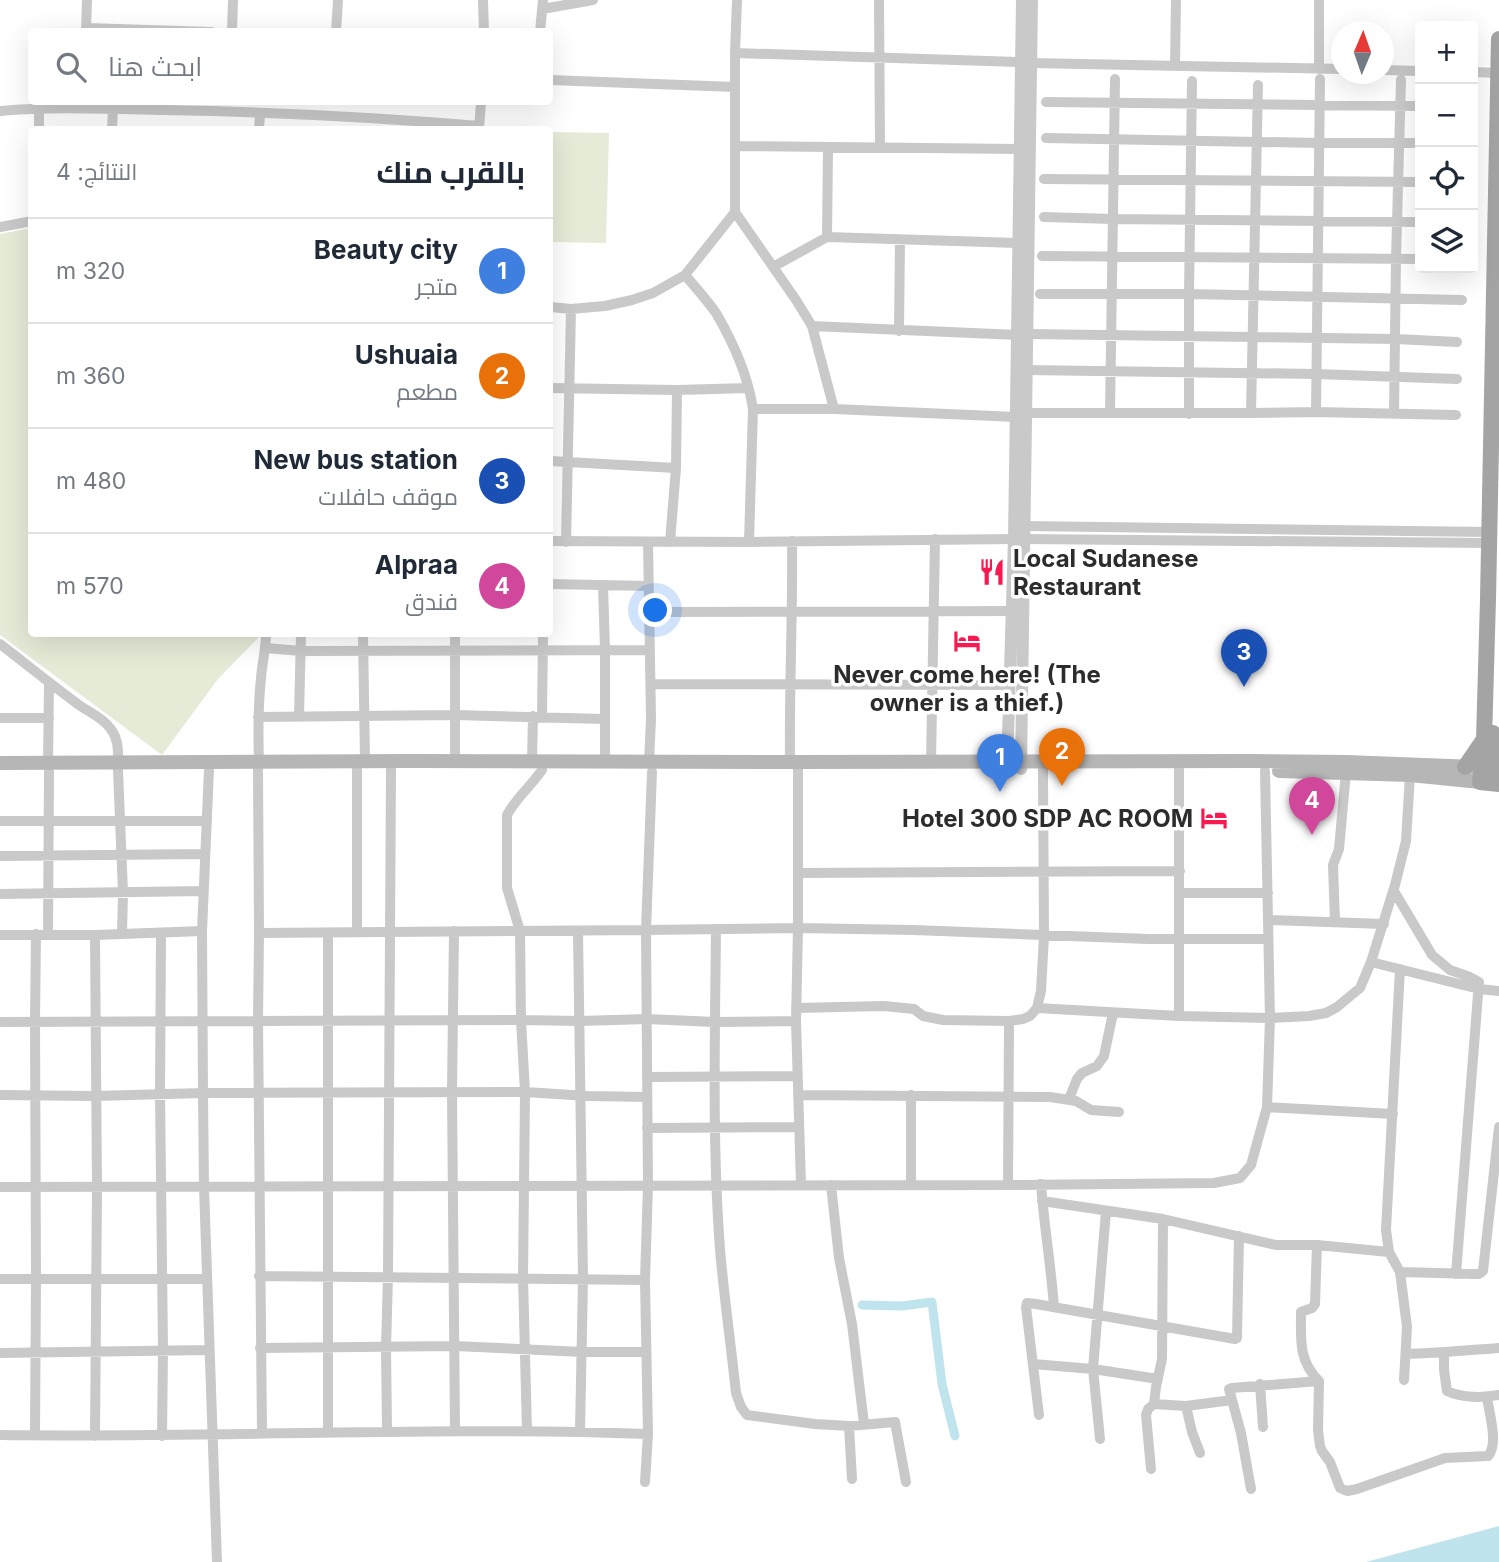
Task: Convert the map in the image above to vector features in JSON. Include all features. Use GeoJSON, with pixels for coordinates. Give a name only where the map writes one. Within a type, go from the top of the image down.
{"type":"FeatureCollection","features":[{"type":"Feature","properties":{"kind":"main road"},"geometry":{"type":"LineString","coordinates":[[1489,772],[1499,39]]}},
{"type":"Feature","properties":{"kind":"main road"},"geometry":{"type":"LineString","coordinates":[[0,772],[49,767],[361,765],[454,761],[537,766],[605,762],[651,767]]}},
{"type":"Feature","properties":{"kind":"main road"},"geometry":{"type":"LineString","coordinates":[[361,765],[391,769],[1281,761],[1489,772]]}},
{"type":"Feature","properties":{"kind":"main road"},"geometry":{"type":"LineString","coordinates":[[796,766],[931,762],[1014,765],[1043,769],[1179,769],[1410,775],[1489,772]]}},
{"type":"Feature","properties":{"kind":"main road"},"geometry":{"type":"LineString","coordinates":[[0,763],[49,767]]}},
{"type":"Feature","properties":{"kind":"main road"},"geometry":{"type":"LineString","coordinates":[[118,766],[209,769],[258,766]]}},
{"type":"Feature","properties":{"kind":"street"},"geometry":{"type":"LineString","coordinates":[[86,28],[88,0]]}},
{"type":"Feature","properties":{"kind":"street"},"geometry":{"type":"LineString","coordinates":[[232,28],[233,0]]}},
{"type":"Feature","properties":{"kind":"street"},"geometry":{"type":"LineString","coordinates":[[335,28],[338,0]]}},
{"type":"Feature","properties":{"kind":"street"},"geometry":{"type":"LineString","coordinates":[[483,0],[484,28]]}},
{"type":"Feature","properties":{"kind":"street"},"geometry":{"type":"LineString","coordinates":[[540,28],[543,5],[593,0]]}},
{"type":"Feature","properties":{"kind":"street"},"geometry":{"type":"LineString","coordinates":[[737,0],[735,212],[812,327],[834,409]]}},
{"type":"Feature","properties":{"kind":"street"},"geometry":{"type":"LineString","coordinates":[[879,0],[880,147]]}},
{"type":"Feature","properties":{"kind":"street"},"geometry":{"type":"LineString","coordinates":[[1014,765],[1021,535],[1025,198],[1026,63],[1023,0]]}},
{"type":"Feature","properties":{"kind":"street"},"geometry":{"type":"LineString","coordinates":[[1021,415],[1026,370],[1022,334],[1020,243],[1025,198],[1021,149],[1032,0]]}},
{"type":"Feature","properties":{"kind":"street"},"geometry":{"type":"LineString","coordinates":[[1175,66],[1176,0]]}},
{"type":"Feature","properties":{"kind":"street"},"geometry":{"type":"LineString","coordinates":[[1316,412],[1319,0]]}},
{"type":"Feature","properties":{"kind":"street"},"geometry":{"type":"LineString","coordinates":[[735,53],[1175,66],[1319,74],[1331,71]]}},
{"type":"Feature","properties":{"kind":"street"},"geometry":{"type":"LineString","coordinates":[[1394,70],[1415,71]]}},
{"type":"Feature","properties":{"kind":"street"},"geometry":{"type":"LineString","coordinates":[[1478,72],[1498,72]]}},
{"type":"Feature","properties":{"kind":"street"},"geometry":{"type":"LineString","coordinates":[[1110,413],[1115,79]]}},
{"type":"Feature","properties":{"kind":"street"},"geometry":{"type":"LineString","coordinates":[[553,80],[735,88]]}},
{"type":"Feature","properties":{"kind":"street"},"geometry":{"type":"LineString","coordinates":[[1394,414],[1401,80]]}},
{"type":"Feature","properties":{"kind":"street"},"geometry":{"type":"LineString","coordinates":[[1189,414],[1192,81]]}},
{"type":"Feature","properties":{"kind":"street"},"geometry":{"type":"LineString","coordinates":[[1251,413],[1258,85]]}},
{"type":"Feature","properties":{"kind":"street"},"geometry":{"type":"LineString","coordinates":[[1046,102],[1415,106]]}},
{"type":"Feature","properties":{"kind":"street"},"geometry":{"type":"LineString","coordinates":[[0,111],[85,105],[113,109],[233,106],[260,113],[334,115],[402,124],[453,126]]}},
{"type":"Feature","properties":{"kind":"street"},"geometry":{"type":"LineString","coordinates":[[334,105],[334,115]]}},
{"type":"Feature","properties":{"kind":"street"},"geometry":{"type":"LineString","coordinates":[[479,126],[481,105]]}},
{"type":"Feature","properties":{"kind":"street"},"geometry":{"type":"LineString","coordinates":[[39,107],[39,126]]}},
{"type":"Feature","properties":{"kind":"street"},"geometry":{"type":"LineString","coordinates":[[112,126],[113,109]]}},
{"type":"Feature","properties":{"kind":"street"},"geometry":{"type":"LineString","coordinates":[[259,126],[260,113]]}},
{"type":"Feature","properties":{"kind":"street"},"geometry":{"type":"LineString","coordinates":[[1046,138],[1415,143]]}},
{"type":"Feature","properties":{"kind":"street"},"geometry":{"type":"LineString","coordinates":[[735,146],[1021,149]]}},
{"type":"Feature","properties":{"kind":"street"},"geometry":{"type":"LineString","coordinates":[[827,237],[828,148]]}},
{"type":"Feature","properties":{"kind":"street"},"geometry":{"type":"LineString","coordinates":[[1044,179],[1415,182]]}},
{"type":"Feature","properties":{"kind":"street"},"geometry":{"type":"LineString","coordinates":[[553,307],[571,309],[605,306],[653,293],[685,275],[735,212]]}},
{"type":"Feature","properties":{"kind":"street"},"geometry":{"type":"LineString","coordinates":[[1044,217],[1415,222]]}},
{"type":"Feature","properties":{"kind":"street"},"geometry":{"type":"LineString","coordinates":[[0,227],[28,222]]}},
{"type":"Feature","properties":{"kind":"street"},"geometry":{"type":"LineString","coordinates":[[773,267],[827,237],[1020,243]]}},
{"type":"Feature","properties":{"kind":"street"},"geometry":{"type":"LineString","coordinates":[[899,331],[900,240]]}},
{"type":"Feature","properties":{"kind":"street"},"geometry":{"type":"LineString","coordinates":[[1042,256],[1415,258]]}},
{"type":"Feature","properties":{"kind":"street"},"geometry":{"type":"LineString","coordinates":[[685,275],[715,313],[737,356],[748,388],[753,409],[749,542]]}},
{"type":"Feature","properties":{"kind":"street"},"geometry":{"type":"LineString","coordinates":[[1040,294],[1189,294],[1462,300]]}},
{"type":"Feature","properties":{"kind":"street"},"geometry":{"type":"LineString","coordinates":[[566,542],[571,309]]}},
{"type":"Feature","properties":{"kind":"street"},"geometry":{"type":"LineString","coordinates":[[812,327],[1022,334],[1457,342]]}},
{"type":"Feature","properties":{"kind":"street"},"geometry":{"type":"LineString","coordinates":[[1026,370],[1457,379]]}},
{"type":"Feature","properties":{"kind":"street"},"geometry":{"type":"LineString","coordinates":[[553,388],[748,388]]}},
{"type":"Feature","properties":{"kind":"street"},"geometry":{"type":"LineString","coordinates":[[670,542],[676,468],[677,390]]}},
{"type":"Feature","properties":{"kind":"street"},"geometry":{"type":"LineString","coordinates":[[753,409],[1021,415],[1316,412],[1456,415]]}},
{"type":"Feature","properties":{"kind":"street"},"geometry":{"type":"LineString","coordinates":[[553,461],[676,468]]}},
{"type":"Feature","properties":{"kind":"street"},"geometry":{"type":"LineString","coordinates":[[553,541],[935,539],[1171,528],[1493,539]]}},
{"type":"Feature","properties":{"kind":"street"},"geometry":{"type":"LineString","coordinates":[[1171,528],[1171,540]]}},
{"type":"Feature","properties":{"kind":"street"},"geometry":{"type":"LineString","coordinates":[[1021,535],[1171,540],[1493,539]]}},
{"type":"Feature","properties":{"kind":"street"},"geometry":{"type":"LineString","coordinates":[[931,762],[935,539]]}},
{"type":"Feature","properties":{"kind":"street"},"geometry":{"type":"LineString","coordinates":[[792,541],[793,612],[789,685],[796,766],[796,1021],[801,1185]]}},
{"type":"Feature","properties":{"kind":"street"},"geometry":{"type":"LineString","coordinates":[[645,1482],[648,1434],[645,1280],[648,1186],[646,930],[651,767],[648,542]]}},
{"type":"Feature","properties":{"kind":"street"},"geometry":{"type":"LineString","coordinates":[[553,584],[649,586]]}},
{"type":"Feature","properties":{"kind":"street"},"geometry":{"type":"LineString","coordinates":[[603,585],[605,762]]}},
{"type":"Feature","properties":{"kind":"street"},"geometry":{"type":"LineString","coordinates":[[650,611],[1017,611]]}},
{"type":"Feature","properties":{"kind":"street"},"geometry":{"type":"LineString","coordinates":[[1014,765],[1010,685],[1017,611]]}},
{"type":"Feature","properties":{"kind":"street"},"geometry":{"type":"LineString","coordinates":[[262,1433],[259,1276],[258,717],[266,637]]}},
{"type":"Feature","properties":{"kind":"street"},"geometry":{"type":"LineString","coordinates":[[299,716],[301,637]]}},
{"type":"Feature","properties":{"kind":"street"},"geometry":{"type":"LineString","coordinates":[[358,932],[364,715],[363,637]]}},
{"type":"Feature","properties":{"kind":"street"},"geometry":{"type":"LineString","coordinates":[[454,761],[455,637]]}},
{"type":"Feature","properties":{"kind":"street"},"geometry":{"type":"LineString","coordinates":[[527,1431],[523,1278],[525,1091],[520,931],[507,888],[508,815],[512,806],[534,782],[543,637]]}},
{"type":"Feature","properties":{"kind":"street"},"geometry":{"type":"LineString","coordinates":[[0,644],[111,728],[117,743],[122,933]]}},
{"type":"Feature","properties":{"kind":"street"},"geometry":{"type":"LineString","coordinates":[[267,648],[301,651],[650,650]]}},
{"type":"Feature","properties":{"kind":"street"},"geometry":{"type":"LineString","coordinates":[[48,934],[49,682]]}},
{"type":"Feature","properties":{"kind":"street"},"geometry":{"type":"LineString","coordinates":[[651,684],[1010,685]]}},
{"type":"Feature","properties":{"kind":"street"},"geometry":{"type":"LineString","coordinates":[[258,717],[455,715],[604,719]]}},
{"type":"Feature","properties":{"kind":"street"},"geometry":{"type":"LineString","coordinates":[[0,718],[48,718]]}},
{"type":"Feature","properties":{"kind":"street"},"geometry":{"type":"LineString","coordinates":[[209,769],[202,931],[202,1093],[217,1562]]}},
{"type":"Feature","properties":{"kind":"street"},"geometry":{"type":"LineString","coordinates":[[387,1431],[391,769]]}},
{"type":"Feature","properties":{"kind":"street"},"geometry":{"type":"LineString","coordinates":[[796,1008],[884,1006],[914,1009],[923,1016],[937,1020],[1009,1021],[1027,1017],[1037,1008],[1041,991],[1044,936],[1043,769]]}},
{"type":"Feature","properties":{"kind":"street"},"geometry":{"type":"LineString","coordinates":[[1179,769],[1179,1016]]}},
{"type":"Feature","properties":{"kind":"street"},"geometry":{"type":"LineString","coordinates":[[0,1187],[1007,1185],[1214,1183],[1240,1178],[1251,1165],[1267,1107],[1270,1018],[1265,771]]}},
{"type":"Feature","properties":{"kind":"street"},"geometry":{"type":"LineString","coordinates":[[1335,922],[1333,865],[1339,849],[1346,772]]}},
{"type":"Feature","properties":{"kind":"street"},"geometry":{"type":"LineString","coordinates":[[1037,1008],[1270,1018],[1309,1016],[1337,1007],[1360,988],[1384,924],[1406,841],[1410,775]]}},
{"type":"Feature","properties":{"kind":"street"},"geometry":{"type":"LineString","coordinates":[[0,821],[207,821]]}},
{"type":"Feature","properties":{"kind":"street"},"geometry":{"type":"LineString","coordinates":[[0,856],[205,854]]}},
{"type":"Feature","properties":{"kind":"street"},"geometry":{"type":"LineString","coordinates":[[797,873],[1180,871]]}},
{"type":"Feature","properties":{"kind":"street"},"geometry":{"type":"LineString","coordinates":[[0,894],[203,891]]}},
{"type":"Feature","properties":{"kind":"street"},"geometry":{"type":"LineString","coordinates":[[1394,891],[1432,955],[1450,970],[1479,982],[1456,1274]]}},
{"type":"Feature","properties":{"kind":"street"},"geometry":{"type":"LineString","coordinates":[[1180,893],[1268,893]]}},
{"type":"Feature","properties":{"kind":"street"},"geometry":{"type":"LineString","coordinates":[[1268,920],[1384,924]]}},
{"type":"Feature","properties":{"kind":"street"},"geometry":{"type":"LineString","coordinates":[[259,933],[798,928],[1180,940],[1268,939]]}},
{"type":"Feature","properties":{"kind":"street"},"geometry":{"type":"LineString","coordinates":[[716,929],[717,1186],[720,1251],[736,1393],[747,1415],[849,1426],[895,1422],[906,1482]]}},
{"type":"Feature","properties":{"kind":"street"},"geometry":{"type":"LineString","coordinates":[[0,935],[202,931]]}},
{"type":"Feature","properties":{"kind":"street"},"geometry":{"type":"LineString","coordinates":[[454,931],[452,1092],[455,1431]]}},
{"type":"Feature","properties":{"kind":"street"},"geometry":{"type":"LineString","coordinates":[[578,931],[583,1279],[580,1432]]}},
{"type":"Feature","properties":{"kind":"street"},"geometry":{"type":"LineString","coordinates":[[161,933],[162,1436]]}},
{"type":"Feature","properties":{"kind":"street"},"geometry":{"type":"LineString","coordinates":[[328,933],[328,1432]]}},
{"type":"Feature","properties":{"kind":"street"},"geometry":{"type":"LineString","coordinates":[[35,1435],[36,934]]}},
{"type":"Feature","properties":{"kind":"street"},"geometry":{"type":"LineString","coordinates":[[95,934],[95,1436]]}},
{"type":"Feature","properties":{"kind":"street"},"geometry":{"type":"LineString","coordinates":[[1371,962],[1479,989],[1499,991]]}},
{"type":"Feature","properties":{"kind":"street"},"geometry":{"type":"LineString","coordinates":[[1400,969],[1386,1230],[1389,1252],[1400,1272],[1407,1326],[1404,1380]]}},
{"type":"Feature","properties":{"kind":"street"},"geometry":{"type":"LineString","coordinates":[[1069,1099],[1077,1079],[1082,1073],[1097,1066],[1104,1056],[1113,1013]]}},
{"type":"Feature","properties":{"kind":"street"},"geometry":{"type":"LineString","coordinates":[[0,1022],[647,1019],[796,1021]]}},
{"type":"Feature","properties":{"kind":"street"},"geometry":{"type":"LineString","coordinates":[[1007,1185],[1009,1021]]}},
{"type":"Feature","properties":{"kind":"street"},"geometry":{"type":"LineString","coordinates":[[647,1077],[797,1076]]}},
{"type":"Feature","properties":{"kind":"street"},"geometry":{"type":"LineString","coordinates":[[0,1095],[525,1091],[647,1097]]}},
{"type":"Feature","properties":{"kind":"street"},"geometry":{"type":"LineString","coordinates":[[798,1095],[1050,1097],[1076,1101],[1091,1110],[1119,1112]]}},
{"type":"Feature","properties":{"kind":"street"},"geometry":{"type":"LineString","coordinates":[[911,1095],[911,1185]]}},
{"type":"Feature","properties":{"kind":"street"},"geometry":{"type":"LineString","coordinates":[[1267,1107],[1393,1114]]}},
{"type":"Feature","properties":{"kind":"street"},"geometry":{"type":"LineString","coordinates":[[647,1128],[798,1126]]}},
{"type":"Feature","properties":{"kind":"street"},"geometry":{"type":"LineString","coordinates":[[1400,1272],[1479,1274],[1483,1271],[1499,1128]]}},
{"type":"Feature","properties":{"kind":"street"},"geometry":{"type":"LineString","coordinates":[[1041,1184],[1054,1307]]}},
{"type":"Feature","properties":{"kind":"street"},"geometry":{"type":"LineString","coordinates":[[831,1185],[864,1424]]}},
{"type":"Feature","properties":{"kind":"street"},"geometry":{"type":"LineString","coordinates":[[1042,1201],[1163,1219],[1276,1244],[1389,1252]]}},
{"type":"Feature","properties":{"kind":"street"},"geometry":{"type":"LineString","coordinates":[[1100,1439],[1093,1369],[1106,1211]]}},
{"type":"Feature","properties":{"kind":"street"},"geometry":{"type":"LineString","coordinates":[[1151,1469],[1146,1415],[1154,1404],[1162,1359],[1163,1219]]}},
{"type":"Feature","properties":{"kind":"street"},"geometry":{"type":"LineString","coordinates":[[1039,1415],[1026,1305],[1032,1303],[1098,1314],[1231,1340],[1237,1338],[1239,1236]]}},
{"type":"Feature","properties":{"kind":"street"},"geometry":{"type":"LineString","coordinates":[[1317,1245],[1315,1304],[1301,1312],[1301,1336],[1308,1371],[1318,1381],[1320,1446],[1330,1462],[1340,1488],[1347,1491],[1445,1458],[1488,1456],[1492,1453],[1494,1443],[1487,1397]]}},
{"type":"Feature","properties":{"kind":"street"},"geometry":{"type":"LineString","coordinates":[[259,1276],[645,1280]]}},
{"type":"Feature","properties":{"kind":"street"},"geometry":{"type":"LineString","coordinates":[[0,1279],[207,1279]]}},
{"type":"Feature","properties":{"kind":"street"},"geometry":{"type":"LineString","coordinates":[[260,1348],[455,1346],[646,1352]]}},
{"type":"Feature","properties":{"kind":"street"},"geometry":{"type":"LineString","coordinates":[[1406,1354],[1499,1348]]}},
{"type":"Feature","properties":{"kind":"street"},"geometry":{"type":"LineString","coordinates":[[0,1353],[209,1350]]}},
{"type":"Feature","properties":{"kind":"street"},"geometry":{"type":"LineString","coordinates":[[1444,1353],[1447,1391],[1450,1394],[1487,1397],[1499,1395]]}},
{"type":"Feature","properties":{"kind":"street"},"geometry":{"type":"LineString","coordinates":[[1033,1364],[1093,1369],[1158,1379]]}},
{"type":"Feature","properties":{"kind":"street"},"geometry":{"type":"LineString","coordinates":[[1251,1489],[1230,1388],[1318,1381]]}},
{"type":"Feature","properties":{"kind":"street"},"geometry":{"type":"LineString","coordinates":[[1260,1384],[1263,1427]]}},
{"type":"Feature","properties":{"kind":"street"},"geometry":{"type":"LineString","coordinates":[[1154,1404],[1186,1406],[1232,1400]]}},
{"type":"Feature","properties":{"kind":"street"},"geometry":{"type":"LineString","coordinates":[[1186,1406],[1199,1453]]}},
{"type":"Feature","properties":{"kind":"street"},"geometry":{"type":"LineString","coordinates":[[849,1426],[852,1479]]}},
{"type":"Feature","properties":{"kind":"street"},"geometry":{"type":"LineString","coordinates":[[0,1435],[162,1436],[387,1431],[648,1434]]}},
{"type":"Feature","properties":{"kind":"green space"},"geometry":{"type":"Polygon","coordinates":[[[553,132],[609,133],[606,243],[553,242],[553,132]]]}},
{"type":"Feature","properties":{"kind":"green space"},"geometry":{"type":"Polygon","coordinates":[[[28,229],[28,637],[259,637],[218,679],[162,755],[0,635],[0,234],[28,229]]]}},
{"type":"Feature","properties":{"kind":"water"},"geometry":{"type":"Polygon","coordinates":[[[1499,1526],[1499,1562],[1366,1562],[1499,1526]]]}},
{"type":"Feature","properties":{"kind":"waterway"},"geometry":{"type":"LineString","coordinates":[[862,1305],[902,1306],[932,1302],[942,1384],[955,1436]]}},
{"type":"Feature","properties":{"kind":"place","name":"Local Sudanese Restaurant"},"geometry":{"type":"Point","coordinates":[992,572]}},
{"type":"Feature","properties":{"kind":"place","name":"Never come here! (The owner is a thief.)"},"geometry":{"type":"Point","coordinates":[967,641]}},
{"type":"Feature","properties":{"kind":"place","name":"New bus station"},"geometry":{"type":"Point","coordinates":[1244,687]}},
{"type":"Feature","properties":{"kind":"place","name":"Ushuaia"},"geometry":{"type":"Point","coordinates":[1062,786]}},
{"type":"Feature","properties":{"kind":"place","name":"Beauty city"},"geometry":{"type":"Point","coordinates":[1000,792]}},
{"type":"Feature","properties":{"kind":"place","name":"Hotel 300 SDP AC ROOM"},"geometry":{"type":"Point","coordinates":[1214,818]}},
{"type":"Feature","properties":{"kind":"place","name":"Alpraa"},"geometry":{"type":"Point","coordinates":[1312,835]}}]}
